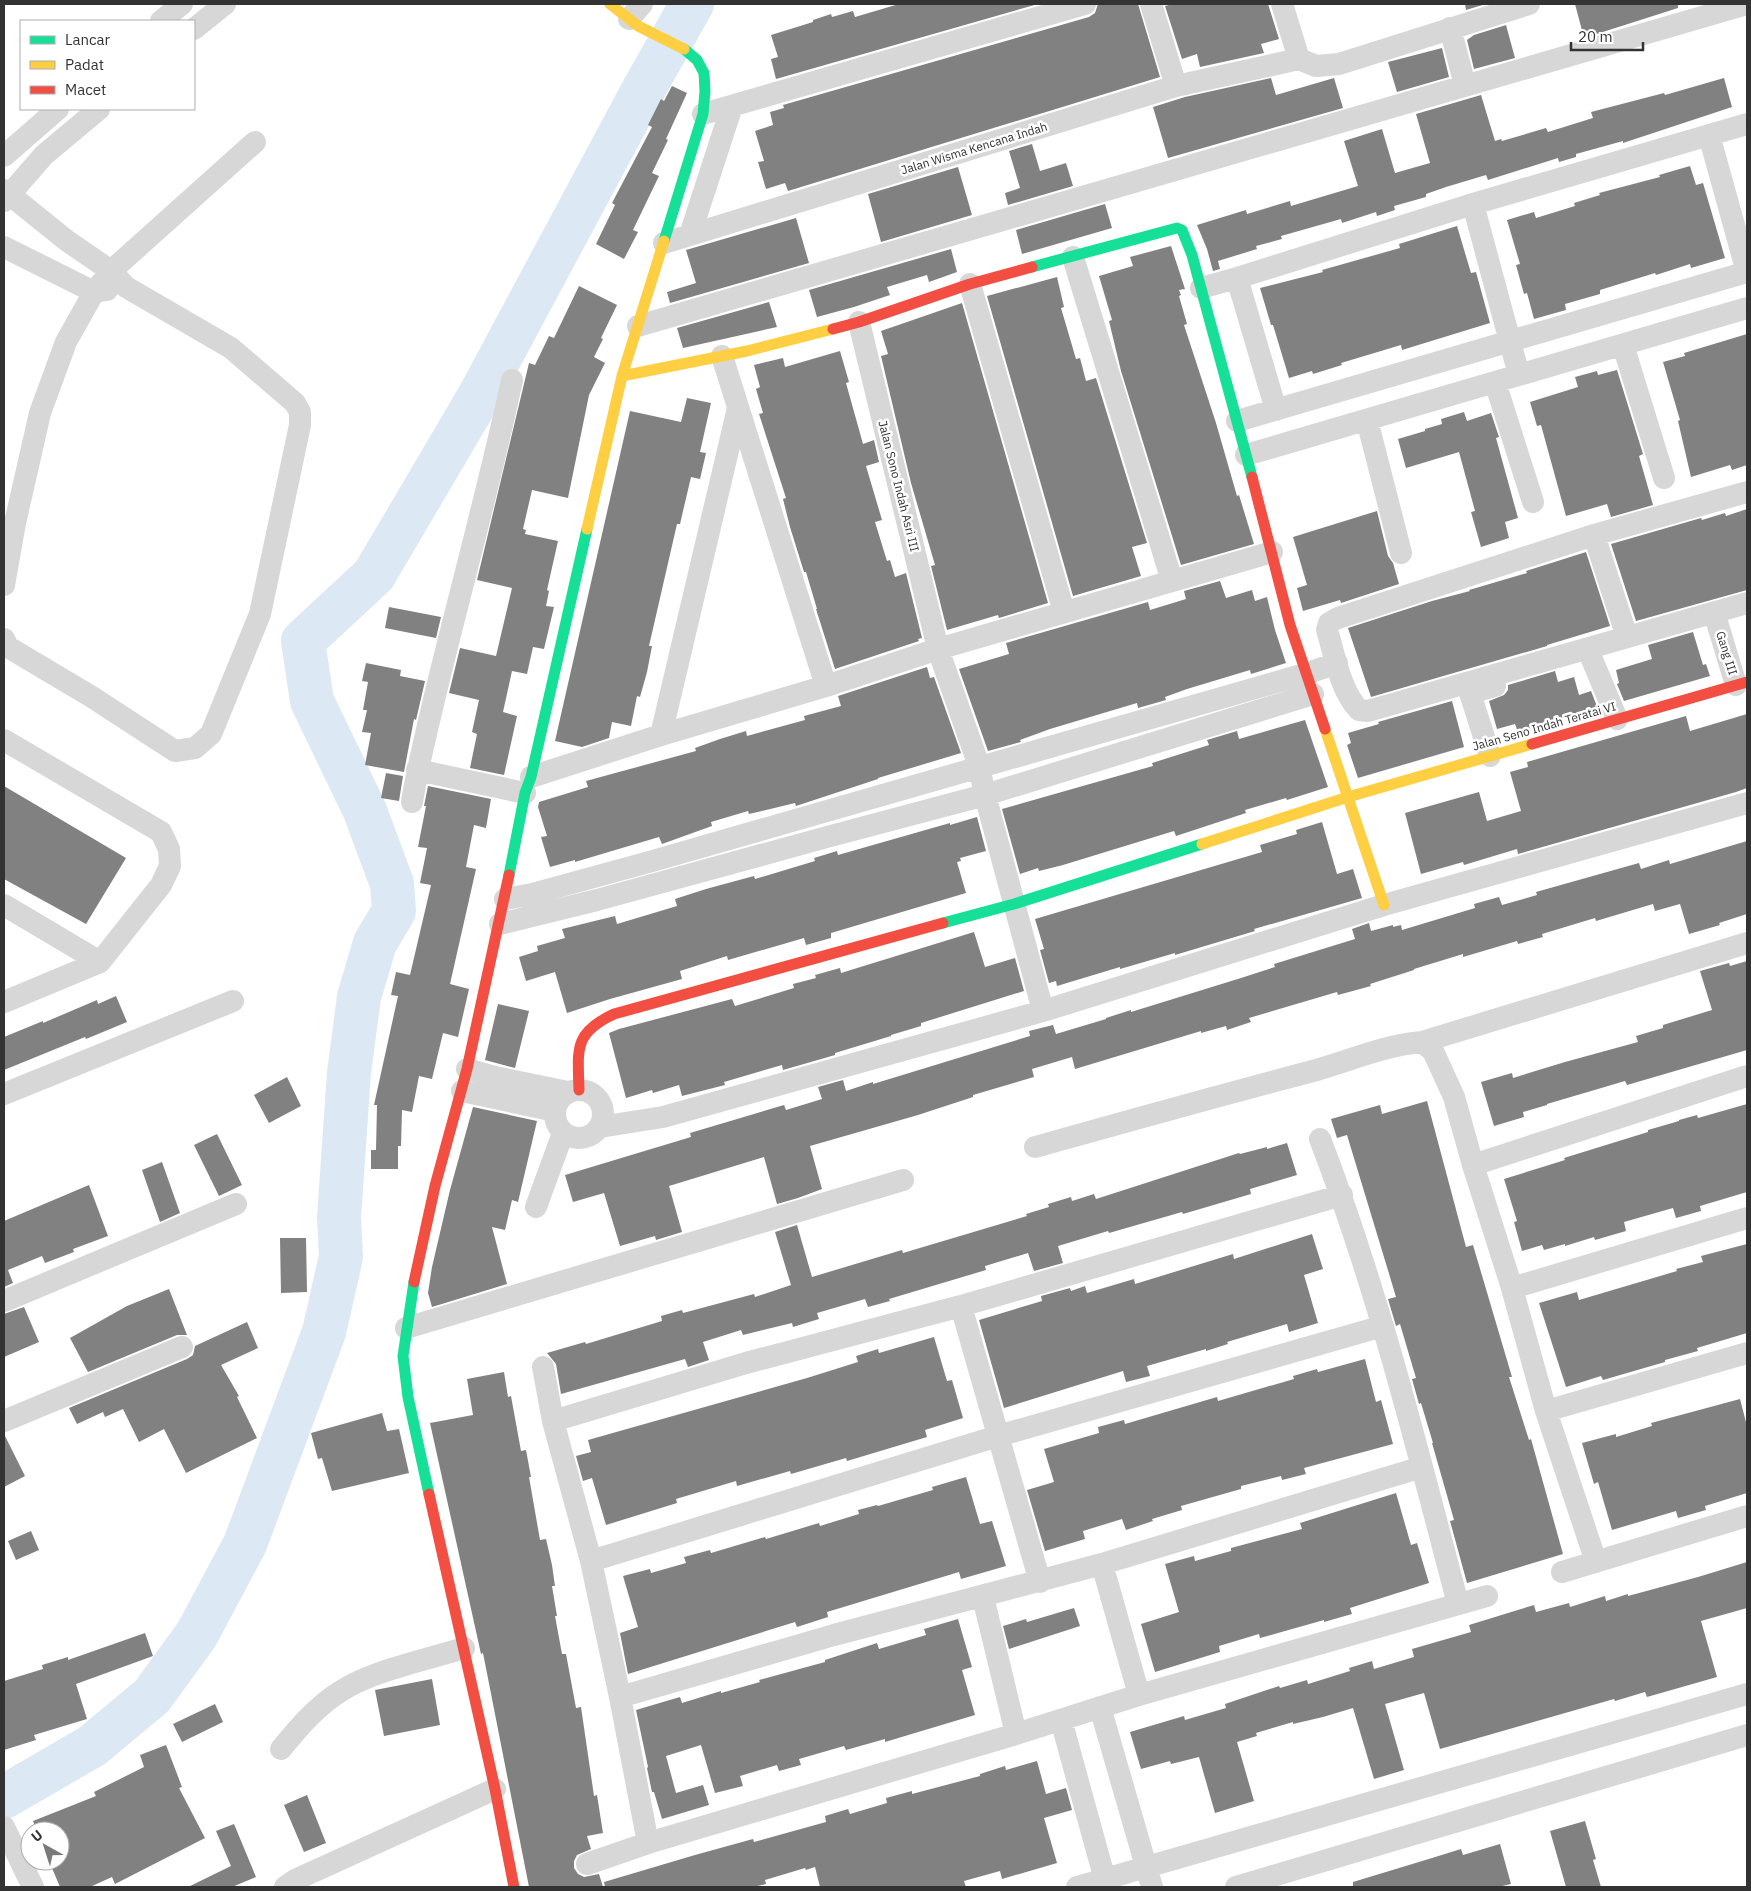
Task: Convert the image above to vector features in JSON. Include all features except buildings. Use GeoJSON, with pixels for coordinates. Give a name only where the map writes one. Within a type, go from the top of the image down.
{"type":"FeatureCollection","features":[{"type":"Feature","properties":{"kind":"street"},"geometry":{"type":"LineString","coordinates":[[162,20],[182,4]]}},
{"type":"Feature","properties":{"kind":"street"},"geometry":{"type":"LineString","coordinates":[[195,28],[225,4]]}},
{"type":"Feature","properties":{"kind":"street"},"geometry":{"type":"LineString","coordinates":[[514,1887],[495,1789],[408,1397],[403,1356],[417,1264],[435,1186],[462,1091],[500,924],[528,785],[622,376],[703,114],[705,77],[701,66],[685,50],[637,16],[610,4]]}},
{"type":"Feature","properties":{"kind":"street"},"geometry":{"type":"LineString","coordinates":[[703,114],[1085,4]]}},
{"type":"Feature","properties":{"kind":"street"},"geometry":{"type":"LineString","coordinates":[[1151,4],[1176,86]]}},
{"type":"Feature","properties":{"kind":"street"},"geometry":{"type":"LineString","coordinates":[[1282,4],[1299,59],[1316,66],[1339,64],[1529,4]]}},
{"type":"Feature","properties":{"kind":"street"},"geometry":{"type":"LineString","coordinates":[[638,326],[1747,4]]}},
{"type":"Feature","properties":{"kind":"street"},"geometry":{"type":"LineString","coordinates":[[1450,28],[1465,85]]}},
{"type":"Feature","properties":{"kind":"street","name":"Jalan Wisma Kencana Indah"},"geometry":{"type":"LineString","coordinates":[[664,243],[1176,86],[1299,59]]}},
{"type":"Feature","properties":{"kind":"street"},"geometry":{"type":"LineString","coordinates":[[690,235],[732,106]]}},
{"type":"Feature","properties":{"kind":"street"},"geometry":{"type":"LineString","coordinates":[[4,156],[57,110]]}},
{"type":"Feature","properties":{"kind":"street"},"geometry":{"type":"LineString","coordinates":[[4,639],[8,647],[92,697],[175,751],[195,748],[211,734],[260,614],[300,425],[300,412],[295,403],[231,348],[118,279],[6,195],[44,155],[98,110]]}},
{"type":"Feature","properties":{"kind":"street"},"geometry":{"type":"LineString","coordinates":[[1201,288],[1473,204],[1747,124]]}},
{"type":"Feature","properties":{"kind":"street"},"geometry":{"type":"LineString","coordinates":[[1237,421],[1747,272],[1709,135]]}},
{"type":"Feature","properties":{"kind":"street"},"geometry":{"type":"LineString","coordinates":[[4,585],[15,523],[40,413],[66,342],[94,292],[118,279],[255,142]]}},
{"type":"Feature","properties":{"kind":"street"},"geometry":{"type":"LineString","coordinates":[[1473,204],[1520,375]]}},
{"type":"Feature","properties":{"kind":"street"},"geometry":{"type":"LineString","coordinates":[[622,376],[747,351],[860,322],[970,284],[1177,228],[1182,230],[1185,234],[1201,288],[1290,625],[1384,905]]}},
{"type":"Feature","properties":{"kind":"street"},"geometry":{"type":"LineString","coordinates":[[4,247],[94,292]]}},
{"type":"Feature","properties":{"kind":"street"},"geometry":{"type":"LineString","coordinates":[[1073,257],[1172,581]]}},
{"type":"Feature","properties":{"kind":"street"},"geometry":{"type":"LineString","coordinates":[[1237,278],[1276,410]]}},
{"type":"Feature","properties":{"kind":"street"},"geometry":{"type":"LineString","coordinates":[[970,284],[1064,612]]}},
{"type":"Feature","properties":{"kind":"street"},"geometry":{"type":"LineString","coordinates":[[1246,455],[1747,308]]}},
{"type":"Feature","properties":{"kind":"street","name":"Jalan Sono Indah Asri III"},"geometry":{"type":"LineString","coordinates":[[860,322],[938,649],[979,766],[985,795],[1043,1011]]}},
{"type":"Feature","properties":{"kind":"street"},"geometry":{"type":"LineString","coordinates":[[1623,345],[1664,478]]}},
{"type":"Feature","properties":{"kind":"street"},"geometry":{"type":"LineString","coordinates":[[722,356],[826,686]]}},
{"type":"Feature","properties":{"kind":"street"},"geometry":{"type":"LineString","coordinates":[[412,802],[417,770],[456,607],[495,460],[512,380]]}},
{"type":"Feature","properties":{"kind":"street"},"geometry":{"type":"LineString","coordinates":[[1494,382],[1533,502]]}},
{"type":"Feature","properties":{"kind":"street"},"geometry":{"type":"LineString","coordinates":[[662,735],[738,407]]}},
{"type":"Feature","properties":{"kind":"street"},"geometry":{"type":"LineString","coordinates":[[1367,420],[1401,553]]}},
{"type":"Feature","properties":{"kind":"street"},"geometry":{"type":"LineString","coordinates":[[1747,492],[1594,535],[1332,620],[1327,630],[1352,702],[1359,710],[1368,711],[1747,603]]}},
{"type":"Feature","properties":{"kind":"street"},"geometry":{"type":"LineString","coordinates":[[1594,535],[1628,637]]}},
{"type":"Feature","properties":{"kind":"street"},"geometry":{"type":"LineString","coordinates":[[417,770],[528,785],[662,735],[826,686],[938,649],[1272,552]]}},
{"type":"Feature","properties":{"kind":"street"},"geometry":{"type":"LineString","coordinates":[[1490,756],[1470,693],[1747,613]]}},
{"type":"Feature","properties":{"kind":"street","name":"Gang III"},"geometry":{"type":"LineString","coordinates":[[1717,622],[1742,684]]}},
{"type":"Feature","properties":{"kind":"street"},"geometry":{"type":"LineString","coordinates":[[1591,657],[1617,719]]}},
{"type":"Feature","properties":{"kind":"street"},"geometry":{"type":"LineString","coordinates":[[500,924],[985,795],[1310,684],[1337,663]]}},
{"type":"Feature","properties":{"kind":"street"},"geometry":{"type":"LineString","coordinates":[[505,899],[532,894],[650,862],[979,766],[1310,684]]}},
{"type":"Feature","properties":{"kind":"street","name":"Jalan Seno Indah Teratai VI"},"geometry":{"type":"LineString","coordinates":[[573,1091],[579,1045],[585,1032],[596,1023],[614,1014],[1014,904],[1348,797],[1742,684]]}},
{"type":"Feature","properties":{"kind":"street"},"geometry":{"type":"LineString","coordinates":[[4,740],[161,832],[169,849],[170,866],[161,885],[100,962],[4,1002]]}},
{"type":"Feature","properties":{"kind":"street"},"geometry":{"type":"LineString","coordinates":[[600,1127],[663,1116],[1043,1011],[1384,905],[1747,803]]}},
{"type":"Feature","properties":{"kind":"street"},"geometry":{"type":"LineString","coordinates":[[650,862],[656,884]]}},
{"type":"Feature","properties":{"kind":"street"},"geometry":{"type":"LineString","coordinates":[[4,905],[100,962]]}},
{"type":"Feature","properties":{"kind":"street"},"geometry":{"type":"LineString","coordinates":[[1036,1148],[1172,1108],[1345,1062],[1403,1044],[1422,1042],[1747,943]]}},
{"type":"Feature","properties":{"kind":"street"},"geometry":{"type":"LineString","coordinates":[[4,1094],[233,1001]]}},
{"type":"Feature","properties":{"kind":"street"},"geometry":{"type":"LineString","coordinates":[[1422,1042],[1433,1051],[1454,1098],[1512,1288],[1546,1411],[1596,1562]]}},
{"type":"Feature","properties":{"kind":"street"},"geometry":{"type":"LineString","coordinates":[[467,1069],[495,1077],[573,1091],[589,1092],[597,1098],[602,1106],[603,1117],[600,1127],[593,1134],[583,1138],[572,1138],[563,1133],[558,1125],[555,1111],[560,1099],[573,1091]]}},
{"type":"Feature","properties":{"kind":"street"},"geometry":{"type":"LineString","coordinates":[[1473,1164],[1747,1076]]}},
{"type":"Feature","properties":{"kind":"street"},"geometry":{"type":"LineString","coordinates":[[462,1091],[555,1111]]}},
{"type":"Feature","properties":{"kind":"street"},"geometry":{"type":"LineString","coordinates":[[536,1207],[563,1133]]}},
{"type":"Feature","properties":{"kind":"street"},"geometry":{"type":"LineString","coordinates":[[1320,1139],[1342,1195],[1383,1326],[1458,1604]]}},
{"type":"Feature","properties":{"kind":"street"},"geometry":{"type":"LineString","coordinates":[[406,1328],[903,1180]]}},
{"type":"Feature","properties":{"kind":"street"},"geometry":{"type":"LineString","coordinates":[[553,1421],[746,1363],[961,1306],[1342,1195]]}},
{"type":"Feature","properties":{"kind":"street"},"geometry":{"type":"LineString","coordinates":[[4,1302],[236,1204]]}},
{"type":"Feature","properties":{"kind":"street"},"geometry":{"type":"LineString","coordinates":[[1512,1288],[1747,1218]]}},
{"type":"Feature","properties":{"kind":"street"},"geometry":{"type":"LineString","coordinates":[[961,1306],[1040,1582]]}},
{"type":"Feature","properties":{"kind":"street"},"geometry":{"type":"LineString","coordinates":[[590,1561],[998,1436],[1383,1326]]}},
{"type":"Feature","properties":{"kind":"street"},"geometry":{"type":"LineString","coordinates":[[4,1421],[182,1347]]}},
{"type":"Feature","properties":{"kind":"street"},"geometry":{"type":"LineString","coordinates":[[1546,1411],[1747,1353]]}},
{"type":"Feature","properties":{"kind":"street"},"geometry":{"type":"LineString","coordinates":[[543,1367],[553,1421],[590,1561],[620,1697],[648,1843]]}},
{"type":"Feature","properties":{"kind":"street"},"geometry":{"type":"LineString","coordinates":[[620,1697],[834,1635],[1040,1582],[1422,1467]]}},
{"type":"Feature","properties":{"kind":"street"},"geometry":{"type":"LineString","coordinates":[[1562,1572],[1747,1516]]}},
{"type":"Feature","properties":{"kind":"street"},"geometry":{"type":"LineString","coordinates":[[1102,1564],[1139,1695]]}},
{"type":"Feature","properties":{"kind":"street"},"geometry":{"type":"LineString","coordinates":[[586,1864],[648,1843],[1016,1734],[1139,1695],[1487,1596]]}},
{"type":"Feature","properties":{"kind":"street"},"geometry":{"type":"LineString","coordinates":[[983,1597],[1016,1734]]}},
{"type":"Feature","properties":{"kind":"street"},"geometry":{"type":"LineString","coordinates":[[281,1749],[304,1721],[342,1690],[373,1676],[464,1648]]}},
{"type":"Feature","properties":{"kind":"street"},"geometry":{"type":"LineString","coordinates":[[1076,1887],[1149,1878],[1747,1694]]}},
{"type":"Feature","properties":{"kind":"street"},"geometry":{"type":"LineString","coordinates":[[1100,1707],[1149,1878]]}},
{"type":"Feature","properties":{"kind":"street"},"geometry":{"type":"LineString","coordinates":[[1061,1720],[1105,1883]]}},
{"type":"Feature","properties":{"kind":"street"},"geometry":{"type":"LineString","coordinates":[[1236,1887],[1747,1735]]}},
{"type":"Feature","properties":{"kind":"street"},"geometry":{"type":"LineString","coordinates":[[285,1887],[295,1880],[495,1789]]}},
{"type":"Feature","properties":{"kind":"street"},"geometry":{"type":"LineString","coordinates":[[5,1832],[33,1887]]}},
{"type":"Feature","properties":{"kind":"waterway"},"geometry":{"type":"LineString","coordinates":[[4,1797],[92,1746],[152,1696],[197,1634],[245,1544],[324,1332],[341,1257],[339,1217],[349,1073],[359,997],[375,943],[394,911],[392,884],[365,811],[312,701],[303,641],[374,575],[480,395],[646,85],[692,4]]}},
{"type":"Feature","properties":{"kind":"traffic: fast"},"geometry":{"type":"LineString","coordinates":[[664,241],[703,114],[704,73],[697,60],[684,49]]}},
{"type":"Feature","properties":{"kind":"traffic: fast"},"geometry":{"type":"LineString","coordinates":[[1032,267],[1177,228],[1182,230],[1192,255],[1252,477]]}},
{"type":"Feature","properties":{"kind":"traffic: fast"},"geometry":{"type":"LineString","coordinates":[[509,875],[525,793],[531,777],[587,529]]}},
{"type":"Feature","properties":{"kind":"traffic: fast"},"geometry":{"type":"LineString","coordinates":[[943,923],[1014,904],[1202,844]]}},
{"type":"Feature","properties":{"kind":"traffic: fast"},"geometry":{"type":"LineString","coordinates":[[414,1282],[403,1356],[408,1397],[429,1494]]}},
{"type":"Feature","properties":{"kind":"traffic: slow"},"geometry":{"type":"LineString","coordinates":[[610,4],[638,26],[684,49]]}},
{"type":"Feature","properties":{"kind":"traffic: slow"},"geometry":{"type":"LineString","coordinates":[[587,529],[622,376],[664,241]]}},
{"type":"Feature","properties":{"kind":"traffic: slow"},"geometry":{"type":"LineString","coordinates":[[622,376],[747,351],[833,329]]}},
{"type":"Feature","properties":{"kind":"traffic: slow"},"geometry":{"type":"LineString","coordinates":[[1325,729],[1384,905]]}},
{"type":"Feature","properties":{"kind":"traffic: slow"},"geometry":{"type":"LineString","coordinates":[[1202,844],[1348,797],[1532,744]]}},
{"type":"Feature","properties":{"kind":"traffic: jam"},"geometry":{"type":"LineString","coordinates":[[833,329],[970,284],[1032,267]]}},
{"type":"Feature","properties":{"kind":"traffic: jam"},"geometry":{"type":"LineString","coordinates":[[1252,477],[1290,625],[1325,729]]}},
{"type":"Feature","properties":{"kind":"traffic: jam"},"geometry":{"type":"LineString","coordinates":[[1532,744],[1747,682]]}},
{"type":"Feature","properties":{"kind":"traffic: jam"},"geometry":{"type":"LineString","coordinates":[[414,1282],[435,1186],[467,1069],[509,875]]}},
{"type":"Feature","properties":{"kind":"traffic: jam"},"geometry":{"type":"LineString","coordinates":[[579,1090],[578,1064],[581,1044],[591,1028],[614,1014],[943,923]]}},
{"type":"Feature","properties":{"kind":"traffic: jam"},"geometry":{"type":"LineString","coordinates":[[429,1494],[495,1789],[514,1887]]}}]}
